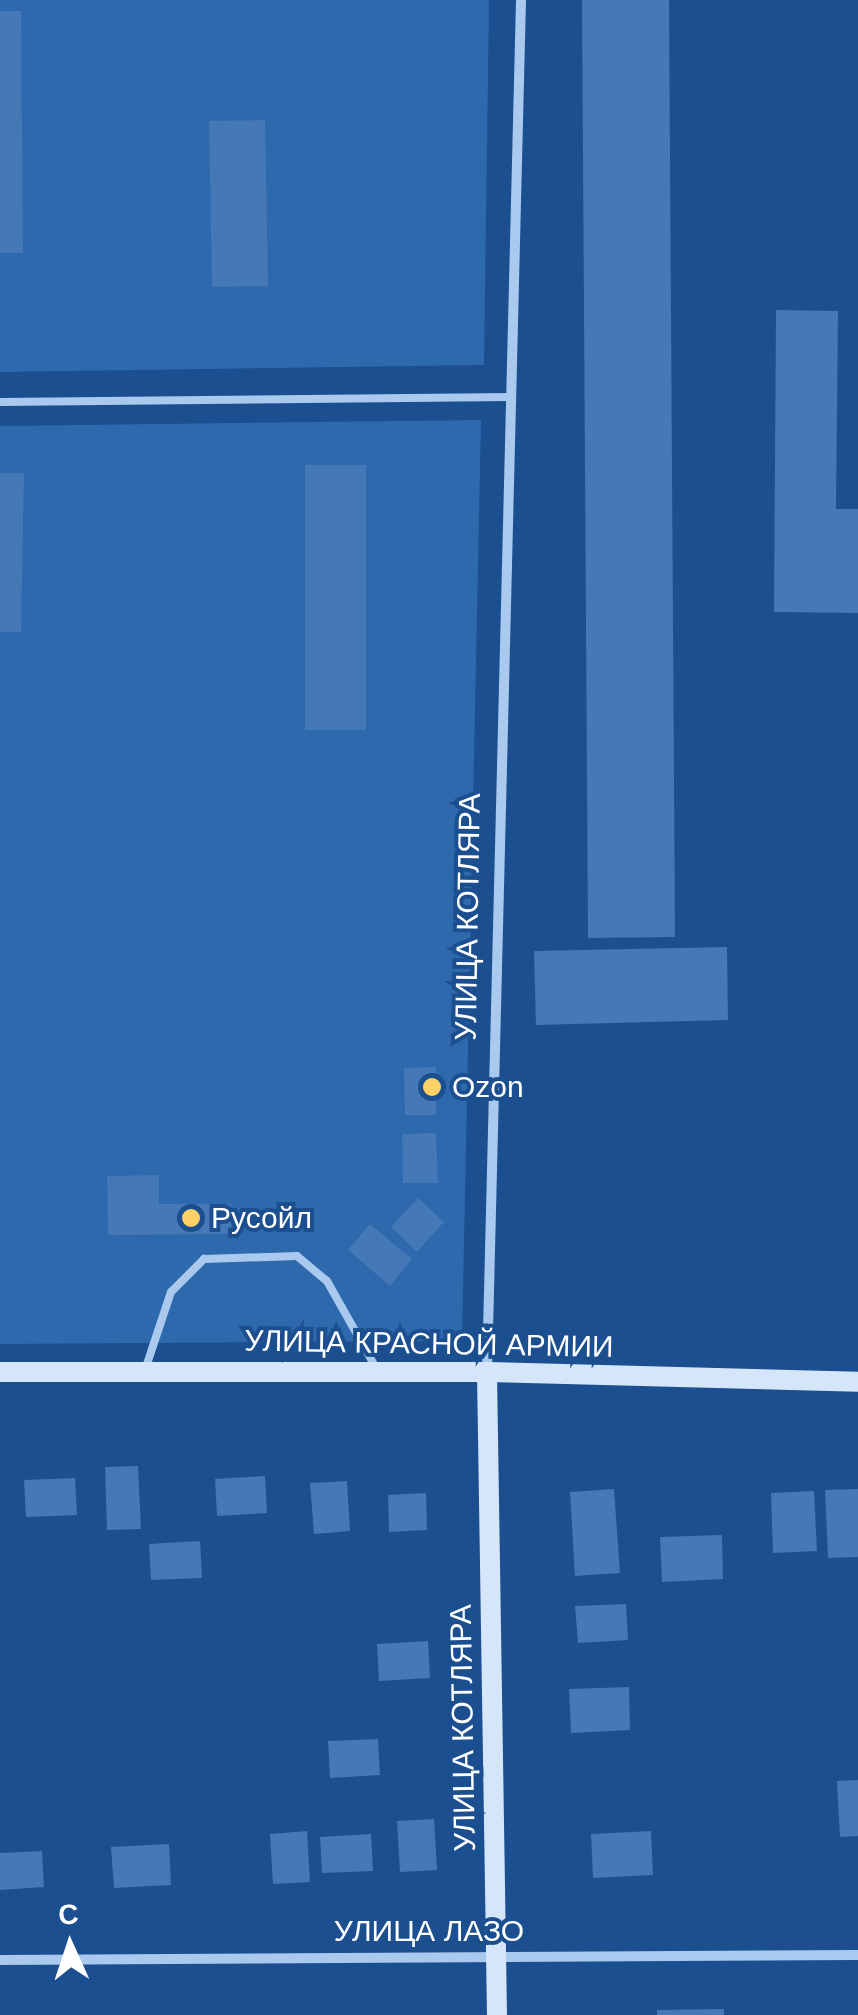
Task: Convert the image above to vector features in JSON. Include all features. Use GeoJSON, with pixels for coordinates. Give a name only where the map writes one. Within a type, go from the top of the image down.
{"type":"FeatureCollection","features":[{"type":"Feature","properties":{"kind":"street","name":"УЛИЦА КОТЛЯРА"},"geometry":{"type":"LineString","coordinates":[[497,2015],[487,1372],[521,0]]}},
{"type":"Feature","properties":{"kind":"street","name":"УЛИЦА КРАСНОЙ АРМИИ"},"geometry":{"type":"LineString","coordinates":[[0,1372],[487,1372],[858,1382]]}},
{"type":"Feature","properties":{"kind":"street","name":"УЛИЦА ЛАЗО"},"geometry":{"type":"LineString","coordinates":[[0,1960],[858,1955]]}},
{"type":"Feature","properties":{"kind":"lane"},"geometry":{"type":"LineString","coordinates":[[0,402],[510,397]]}},
{"type":"Feature","properties":{"kind":"lane"},"geometry":{"type":"LineString","coordinates":[[144,1372],[170,1292],[204,1259],[296,1256],[327,1281],[378,1372]]}},
{"type":"Feature","properties":{"kind":"shaded area"},"geometry":{"type":"Polygon","coordinates":[[[0,0],[489,0],[484,365],[0,372],[0,0]]]}},
{"type":"Feature","properties":{"kind":"shaded area"},"geometry":{"type":"Polygon","coordinates":[[[481,420],[462,1341],[0,1344],[0,426],[481,420]]]}},
{"type":"Feature","properties":{"kind":"building"},"geometry":{"type":"Polygon","coordinates":[[[582,0],[669,0],[675,937],[588,938],[582,0]]]}},
{"type":"Feature","properties":{"kind":"building"},"geometry":{"type":"Polygon","coordinates":[[[0,11],[21,11],[23,253],[0,253],[0,11]]]}},
{"type":"Feature","properties":{"kind":"building"},"geometry":{"type":"Polygon","coordinates":[[[265,120],[268,286],[212,287],[209,121],[265,120]]]}},
{"type":"Feature","properties":{"kind":"building"},"geometry":{"type":"Polygon","coordinates":[[[776,310],[838,311],[836,509],[858,509],[858,613],[774,612],[776,310]]]}},
{"type":"Feature","properties":{"kind":"building"},"geometry":{"type":"Polygon","coordinates":[[[305,465],[366,465],[366,730],[305,730],[305,465]]]}},
{"type":"Feature","properties":{"kind":"building"},"geometry":{"type":"Polygon","coordinates":[[[0,473],[24,473],[21,632],[0,632],[0,473]]]}},
{"type":"Feature","properties":{"kind":"building"},"geometry":{"type":"Polygon","coordinates":[[[727,947],[728,1020],[536,1025],[534,951],[727,947]]]}},
{"type":"Feature","properties":{"kind":"building"},"geometry":{"type":"Polygon","coordinates":[[[436,1067],[436,1115],[405,1115],[404,1068],[436,1067]]]}},
{"type":"Feature","properties":{"kind":"building"},"geometry":{"type":"Polygon","coordinates":[[[436,1133],[438,1183],[403,1183],[402,1134],[436,1133]]]}},
{"type":"Feature","properties":{"kind":"building"},"geometry":{"type":"Polygon","coordinates":[[[159,1175],[159,1204],[231,1204],[231,1234],[108,1235],[107,1176],[159,1175]]]}},
{"type":"Feature","properties":{"kind":"building"},"geometry":{"type":"Polygon","coordinates":[[[418,1198],[444,1222],[417,1252],[391,1227],[418,1198]]]}},
{"type":"Feature","properties":{"kind":"building"},"geometry":{"type":"Polygon","coordinates":[[[370,1224],[412,1259],[390,1286],[348,1250],[370,1224]]]}},
{"type":"Feature","properties":{"kind":"building"},"geometry":{"type":"Polygon","coordinates":[[[138,1466],[141,1529],[107,1530],[105,1467],[138,1466]]]}},
{"type":"Feature","properties":{"kind":"building"},"geometry":{"type":"Polygon","coordinates":[[[265,1476],[267,1513],[217,1516],[215,1479],[265,1476]]]}},
{"type":"Feature","properties":{"kind":"building"},"geometry":{"type":"Polygon","coordinates":[[[75,1478],[77,1515],[26,1517],[24,1480],[75,1478]]]}},
{"type":"Feature","properties":{"kind":"building"},"geometry":{"type":"Polygon","coordinates":[[[347,1481],[350,1531],[314,1534],[310,1483],[347,1481]]]}},
{"type":"Feature","properties":{"kind":"building"},"geometry":{"type":"Polygon","coordinates":[[[614,1489],[620,1573],[575,1576],[570,1492],[614,1489]]]}},
{"type":"Feature","properties":{"kind":"building"},"geometry":{"type":"Polygon","coordinates":[[[858,1489],[858,1557],[828,1558],[825,1490],[858,1489]]]}},
{"type":"Feature","properties":{"kind":"building"},"geometry":{"type":"Polygon","coordinates":[[[814,1491],[817,1551],[773,1553],[771,1493],[814,1491]]]}},
{"type":"Feature","properties":{"kind":"building"},"geometry":{"type":"Polygon","coordinates":[[[426,1493],[427,1530],[389,1532],[388,1495],[426,1493]]]}},
{"type":"Feature","properties":{"kind":"building"},"geometry":{"type":"Polygon","coordinates":[[[722,1535],[723,1579],[662,1582],[660,1537],[722,1535]]]}},
{"type":"Feature","properties":{"kind":"building"},"geometry":{"type":"Polygon","coordinates":[[[200,1541],[202,1578],[151,1580],[149,1544],[200,1541]]]}},
{"type":"Feature","properties":{"kind":"building"},"geometry":{"type":"Polygon","coordinates":[[[626,1604],[628,1640],[578,1643],[575,1606],[626,1604]]]}},
{"type":"Feature","properties":{"kind":"building"},"geometry":{"type":"Polygon","coordinates":[[[428,1641],[430,1678],[379,1681],[377,1644],[428,1641]]]}},
{"type":"Feature","properties":{"kind":"building"},"geometry":{"type":"Polygon","coordinates":[[[629,1687],[630,1730],[571,1733],[569,1689],[629,1687]]]}},
{"type":"Feature","properties":{"kind":"building"},"geometry":{"type":"Polygon","coordinates":[[[378,1739],[380,1775],[330,1778],[328,1741],[378,1739]]]}},
{"type":"Feature","properties":{"kind":"building"},"geometry":{"type":"Polygon","coordinates":[[[858,1780],[858,1836],[840,1837],[837,1781],[858,1780]]]}},
{"type":"Feature","properties":{"kind":"building"},"geometry":{"type":"Polygon","coordinates":[[[434,1819],[437,1870],[400,1872],[397,1821],[434,1819]]]}},
{"type":"Feature","properties":{"kind":"building"},"geometry":{"type":"Polygon","coordinates":[[[307,1831],[310,1882],[273,1884],[270,1834],[307,1831]]]}},
{"type":"Feature","properties":{"kind":"building"},"geometry":{"type":"Polygon","coordinates":[[[651,1831],[653,1875],[593,1878],[591,1834],[651,1831]]]}},
{"type":"Feature","properties":{"kind":"building"},"geometry":{"type":"Polygon","coordinates":[[[371,1834],[373,1871],[322,1873],[320,1837],[371,1834]]]}},
{"type":"Feature","properties":{"kind":"building"},"geometry":{"type":"Polygon","coordinates":[[[169,1844],[171,1885],[114,1888],[111,1847],[169,1844]]]}},
{"type":"Feature","properties":{"kind":"building"},"geometry":{"type":"Polygon","coordinates":[[[42,1851],[44,1887],[0,1890],[0,1853],[42,1851]]]}},
{"type":"Feature","properties":{"kind":"building"},"geometry":{"type":"Polygon","coordinates":[[[724,2009],[724,2015],[657,2015],[657,2010],[724,2009]]]}},
{"type":"Feature","properties":{"kind":"place","name":"Ozon"},"geometry":{"type":"Point","coordinates":[432,1087]}},
{"type":"Feature","properties":{"kind":"place","name":"Русойл"},"geometry":{"type":"Point","coordinates":[191,1218]}}]}
